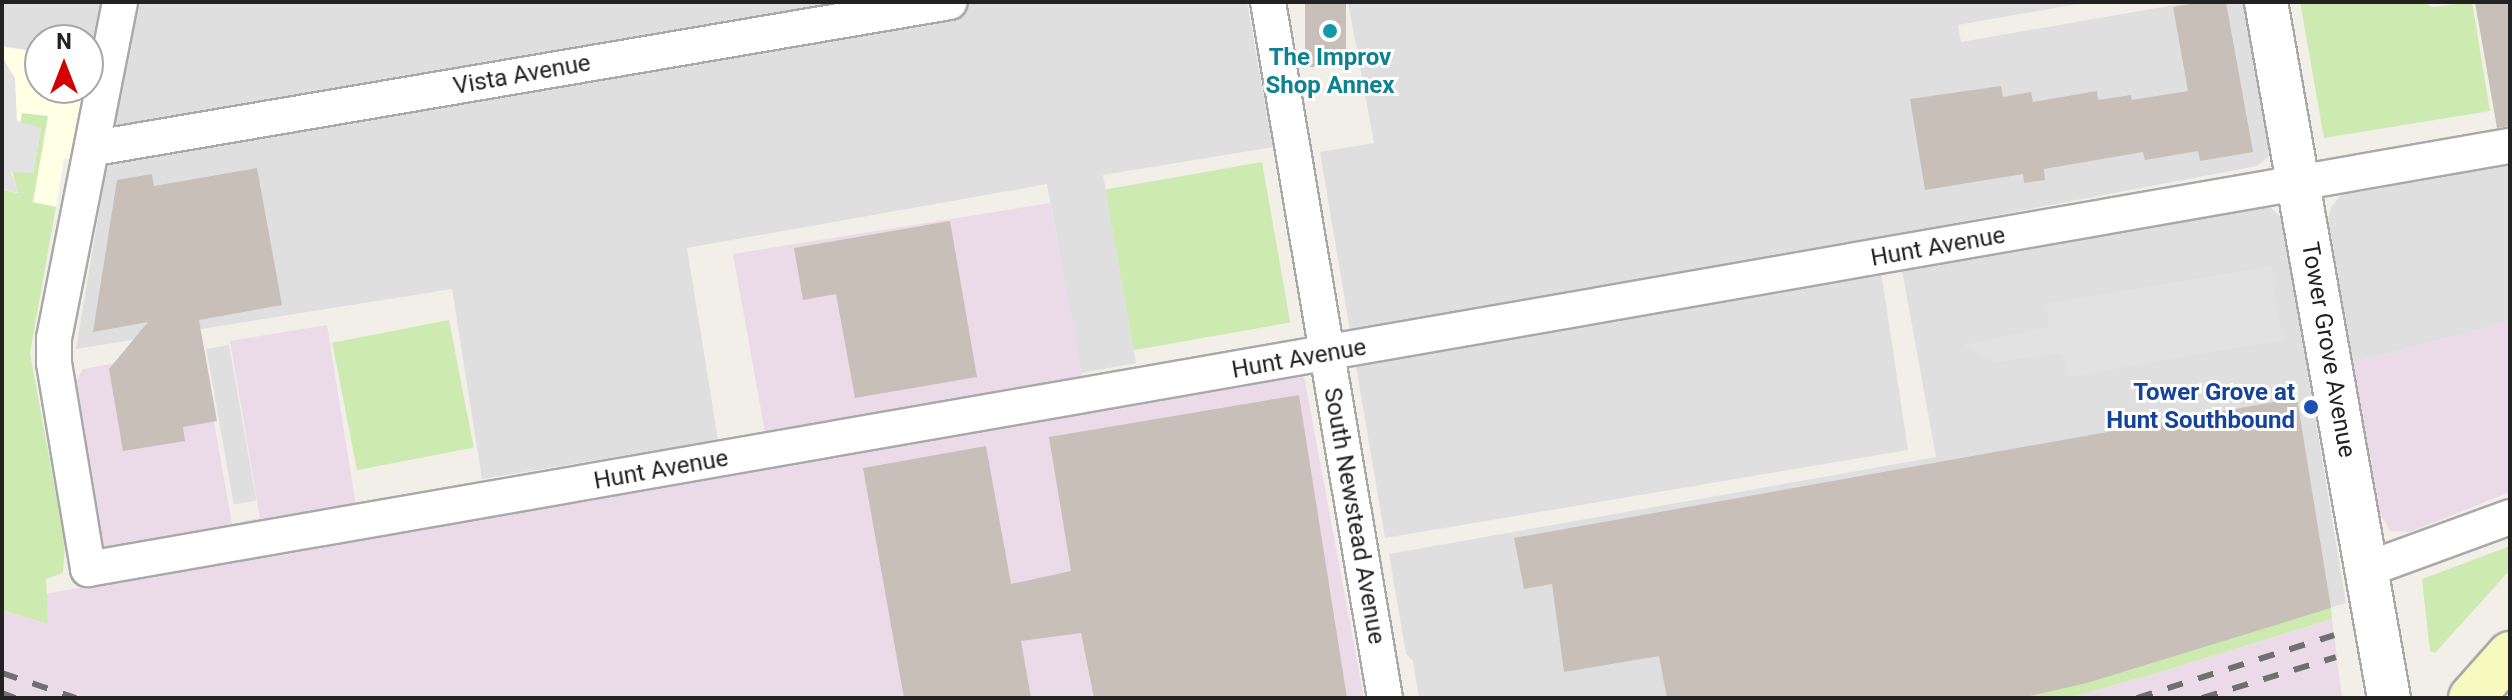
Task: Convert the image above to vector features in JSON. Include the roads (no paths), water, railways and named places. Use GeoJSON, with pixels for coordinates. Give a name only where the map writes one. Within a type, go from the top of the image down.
{"type":"FeatureCollection","features":[{"type":"Feature","properties":{"kind":"main road"},"geometry":{"type":"LineString","coordinates":[[2471,698],[2510,654]]}},
{"type":"Feature","properties":{"kind":"street"},"geometry":{"type":"LineString","coordinates":[[95,148],[120,2]]}},
{"type":"Feature","properties":{"kind":"street","name":"Vista Avenue"},"geometry":{"type":"LineString","coordinates":[[95,148],[950,2]]}},
{"type":"Feature","properties":{"kind":"street","name":"South Newstead Avenue"},"geometry":{"type":"LineString","coordinates":[[1268,2],[1385,698]]}},
{"type":"Feature","properties":{"kind":"street","name":"Tower Grove Avenue"},"geometry":{"type":"LineString","coordinates":[[2266,2],[2389,698]]}},
{"type":"Feature","properties":{"kind":"street","name":"Hunt Avenue"},"geometry":{"type":"LineString","coordinates":[[95,148],[54,338],[54,363],[88,569],[2510,146]]}},
{"type":"Feature","properties":{"kind":"street"},"geometry":{"type":"LineString","coordinates":[[2368,569],[2510,517]]}},
{"type":"Feature","properties":{"kind":"railway"},"geometry":{"type":"LineString","coordinates":[[2137,698],[2334,635]]}},
{"type":"Feature","properties":{"kind":"railway"},"geometry":{"type":"LineString","coordinates":[[2202,698],[2336,657]]}},
{"type":"Feature","properties":{"kind":"railway"},"geometry":{"type":"LineString","coordinates":[[2,673],[76,698]]}},
{"type":"Feature","properties":{"kind":"railway"},"geometry":{"type":"LineString","coordinates":[[2,693],[15,698]]}},
{"type":"Feature","properties":{"kind":"place","name":"The Improv Shop Annex"},"geometry":{"type":"Point","coordinates":[1330,31]}},
{"type":"Feature","properties":{"kind":"place","name":"Tower Grove at Hunt Southbound"},"geometry":{"type":"Point","coordinates":[2311,407]}}]}
